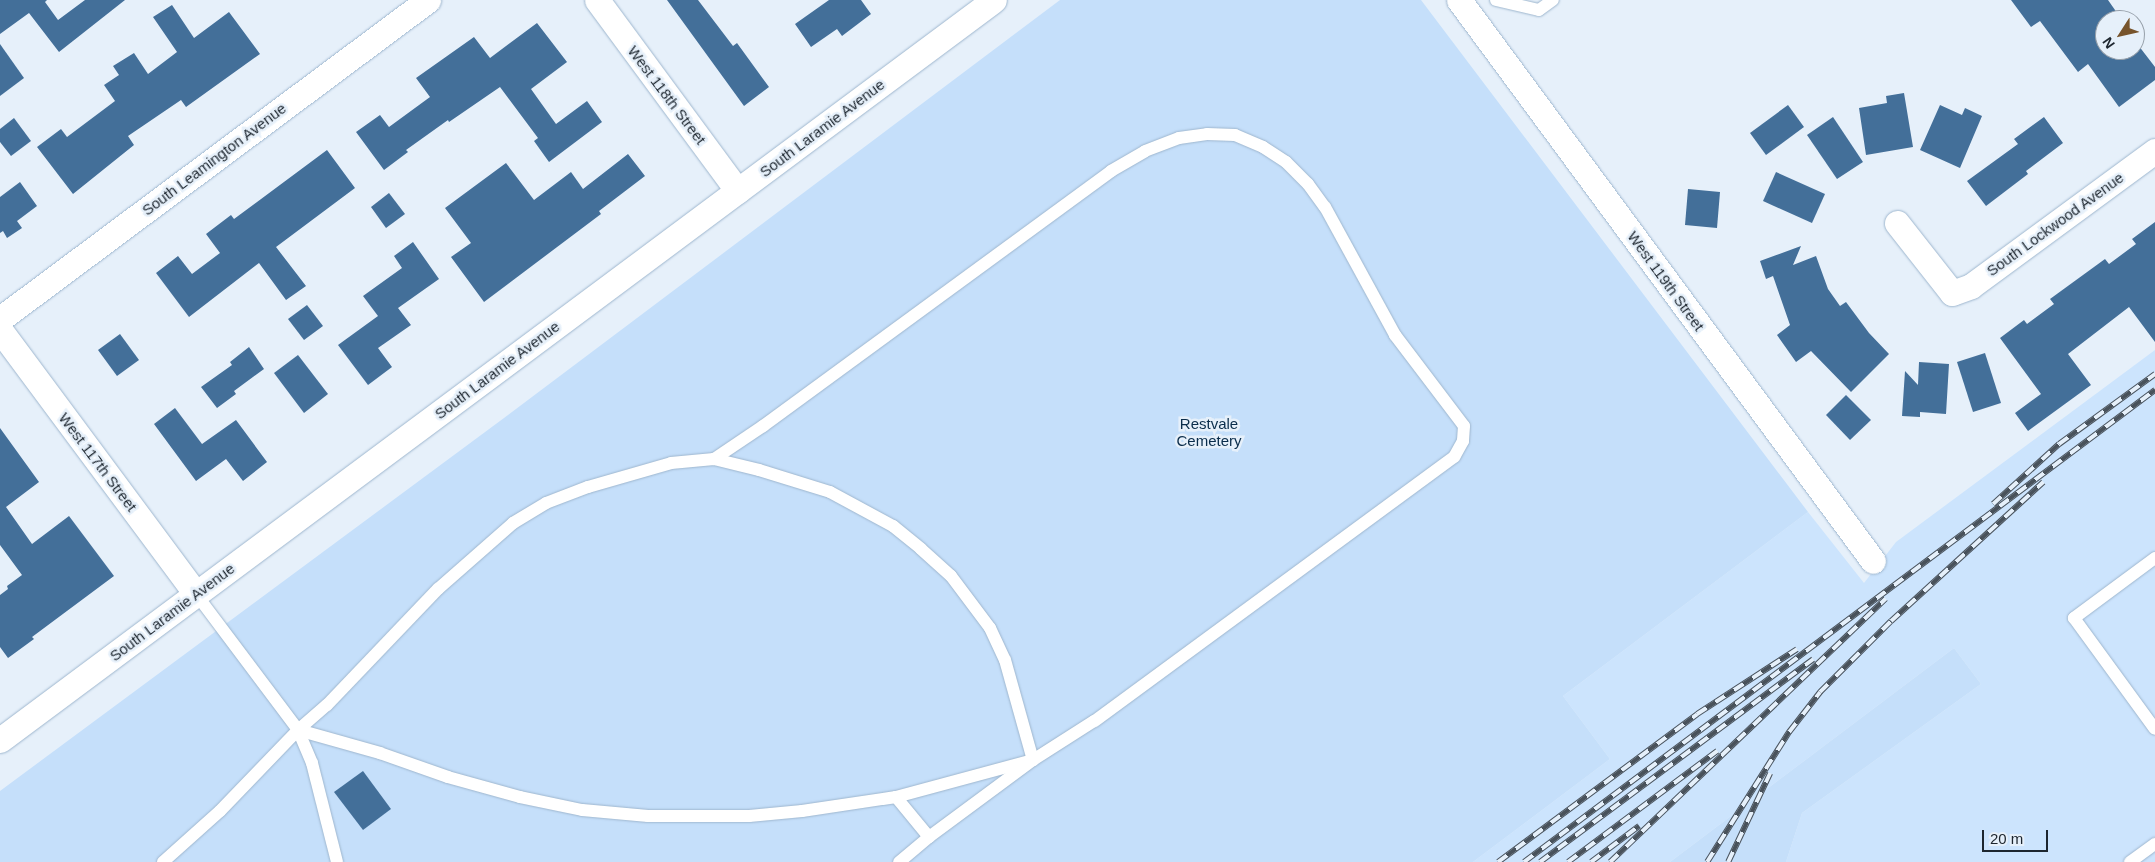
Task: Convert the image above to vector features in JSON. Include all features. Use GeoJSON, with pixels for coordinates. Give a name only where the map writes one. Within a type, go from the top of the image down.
{"type":"FeatureCollection","features":[{"type":"Feature","properties":{"kind":"street","name":"South Leamington Avenue"},"geometry":{"type":"LineString","coordinates":[[0,319],[428,0]]}},
{"type":"Feature","properties":{"kind":"street","name":"West 118th Street"},"geometry":{"type":"LineString","coordinates":[[597,0],[738,191]]}},
{"type":"Feature","properties":{"kind":"street","name":"South Laramie Avenue"},"geometry":{"type":"LineString","coordinates":[[0,740],[994,0]]}},
{"type":"Feature","properties":{"kind":"street","name":"West 119th Street"},"geometry":{"type":"LineString","coordinates":[[1459,0],[1873,561]]}},
{"type":"Feature","properties":{"kind":"street","name":"South Lockwood Avenue"},"geometry":{"type":"LineString","coordinates":[[1897,223],[1952,293],[1970,286],[2155,151]]}},
{"type":"Feature","properties":{"kind":"street","name":"West 117th Street"},"geometry":{"type":"LineString","coordinates":[[0,330],[196,594]]}},
{"type":"Feature","properties":{"kind":"lane"},"geometry":{"type":"LineString","coordinates":[[1496,0],[1539,10],[1553,0]]}},
{"type":"Feature","properties":{"kind":"lane"},"geometry":{"type":"LineString","coordinates":[[714,459],[763,426],[1111,171],[1145,151],[1179,138],[1207,134],[1235,135],[1263,147],[1286,162],[1308,184],[1325,207],[1394,335],[1464,426],[1460,450],[1454,457],[1094,721],[1033,760],[929,837],[900,862]]}},
{"type":"Feature","properties":{"kind":"lane"},"geometry":{"type":"LineString","coordinates":[[164,862],[220,812],[298,730],[341,692],[438,589],[513,523],[546,503],[588,487],[671,463],[714,459],[796,481],[830,492],[861,507],[893,526],[951,576],[974,604],[990,628],[1005,660],[1033,760]]}},
{"type":"Feature","properties":{"kind":"lane"},"geometry":{"type":"LineString","coordinates":[[2155,558],[2074,618],[2155,729]]}},
{"type":"Feature","properties":{"kind":"lane"},"geometry":{"type":"LineString","coordinates":[[196,594],[298,730],[312,763],[337,862]]}},
{"type":"Feature","properties":{"kind":"lane"},"geometry":{"type":"LineString","coordinates":[[298,730],[380,753],[448,777],[520,797],[582,810],[648,816],[749,816],[896,797],[1033,760]]}},
{"type":"Feature","properties":{"kind":"lane"},"geometry":{"type":"LineString","coordinates":[[896,797],[929,837]]}},
{"type":"Feature","properties":{"kind":"lane"},"geometry":{"type":"LineString","coordinates":[[2130,862],[2155,844]]}},
{"type":"Feature","properties":{"kind":"shaded area"},"geometry":{"type":"Polygon","coordinates":[[[2155,350],[2155,862],[1786,862],[1802,813],[1981,684],[1954,648],[1670,862],[1473,862],[1610,759],[1563,696],[1808,512],[1864,583],[1896,542],[2155,350]]]}},
{"type":"Feature","properties":{"kind":"green space","name":"Restvale Cemetery"},"geometry":{"type":"Polygon","coordinates":[[[1060,0],[1421,0],[1808,512],[1563,696],[1610,759],[1473,862],[0,862],[0,791],[504,418],[1060,0]]]}},
{"type":"Feature","properties":{"kind":"green space"},"geometry":{"type":"Polygon","coordinates":[[[1954,648],[1981,684],[1802,813],[1786,862],[1670,862],[1954,648]]]}},
{"type":"Feature","properties":{"kind":"building"},"geometry":{"type":"Polygon","coordinates":[[[0,0],[47,0],[45,2],[58,20],[85,0],[125,0],[59,52],[29,13],[0,34],[0,0]]]}},
{"type":"Feature","properties":{"kind":"building"},"geometry":{"type":"Polygon","coordinates":[[[667,0],[698,0],[733,46],[737,43],[769,87],[744,106],[667,0]]]}},
{"type":"Feature","properties":{"kind":"building"},"geometry":{"type":"Polygon","coordinates":[[[829,0],[861,0],[871,14],[842,36],[837,29],[811,47],[795,24],[829,0]]]}},
{"type":"Feature","properties":{"kind":"building"},"geometry":{"type":"Polygon","coordinates":[[[2011,0],[2108,0],[2115,10],[2095,10],[2095,60],[2145,60],[2145,54],[2155,67],[2155,80],[2119,107],[2088,64],[2078,72],[2040,21],[2031,27],[2011,0]]]}},
{"type":"Feature","properties":{"kind":"building"},"geometry":{"type":"Polygon","coordinates":[[[172,5],[194,38],[229,12],[260,54],[186,107],[181,100],[128,136],[134,145],[73,194],[37,147],[61,129],[67,137],[115,101],[104,85],[119,75],[113,66],[134,53],[148,74],[177,52],[153,17],[172,5]]]}},
{"type":"Feature","properties":{"kind":"building"},"geometry":{"type":"Polygon","coordinates":[[[537,23],[567,62],[531,89],[556,124],[587,101],[602,122],[549,162],[534,141],[538,138],[500,87],[449,122],[448,120],[406,150],[408,152],[384,170],[356,132],[380,115],[389,127],[430,97],[416,78],[474,37],[490,58],[537,23]]]}},
{"type":"Feature","properties":{"kind":"building"},"geometry":{"type":"Polygon","coordinates":[[[0,44],[24,78],[0,96],[0,44]]]}},
{"type":"Feature","properties":{"kind":"building"},"geometry":{"type":"Polygon","coordinates":[[[1904,93],[1913,147],[1866,155],[1859,108],[1887,103],[1886,96],[1904,93]]]}},
{"type":"Feature","properties":{"kind":"building"},"geometry":{"type":"Polygon","coordinates":[[[1788,105],[1804,127],[1766,155],[1750,133],[1788,105]]]}},
{"type":"Feature","properties":{"kind":"building"},"geometry":{"type":"Polygon","coordinates":[[[1940,105],[1962,115],[1965,108],[1982,116],[1960,168],[1920,150],[1940,105]]]}},
{"type":"Feature","properties":{"kind":"building"},"geometry":{"type":"Polygon","coordinates":[[[1833,117],[1863,162],[1837,179],[1807,135],[1833,117]]]}},
{"type":"Feature","properties":{"kind":"building"},"geometry":{"type":"Polygon","coordinates":[[[2044,117],[2063,143],[2026,171],[2028,174],[1986,206],[1967,181],[2018,144],[2014,139],[2044,117]]]}},
{"type":"Feature","properties":{"kind":"building"},"geometry":{"type":"Polygon","coordinates":[[[14,118],[31,141],[11,156],[0,142],[0,129],[14,118]]]}},
{"type":"Feature","properties":{"kind":"building"},"geometry":{"type":"Polygon","coordinates":[[[327,150],[355,188],[276,247],[306,286],[286,300],[259,263],[189,317],[156,273],[178,256],[192,274],[220,253],[206,234],[231,215],[234,219],[327,150]]]}},
{"type":"Feature","properties":{"kind":"building"},"geometry":{"type":"Polygon","coordinates":[[[628,154],[645,176],[599,211],[601,214],[484,302],[451,257],[471,243],[445,208],[506,163],[534,200],[571,172],[583,189],[628,154]]]}},
{"type":"Feature","properties":{"kind":"building"},"geometry":{"type":"Polygon","coordinates":[[[1776,172],[1825,194],[1812,223],[1763,201],[1776,172]]]}},
{"type":"Feature","properties":{"kind":"building"},"geometry":{"type":"Polygon","coordinates":[[[20,182],[37,206],[17,221],[22,228],[7,238],[3,231],[0,233],[0,197],[20,182]]]}},
{"type":"Feature","properties":{"kind":"building"},"geometry":{"type":"Polygon","coordinates":[[[1688,189],[1720,192],[1717,228],[1685,225],[1688,189]]]}},
{"type":"Feature","properties":{"kind":"building"},"geometry":{"type":"Polygon","coordinates":[[[389,193],[405,214],[386,228],[371,207],[389,193]]]}},
{"type":"Feature","properties":{"kind":"building"},"geometry":{"type":"Polygon","coordinates":[[[2155,222],[2155,342],[2129,307],[2068,354],[2091,385],[2028,431],[2015,413],[2041,394],[2000,338],[2024,320],[2027,324],[2054,304],[2050,299],[2105,259],[2109,264],[2136,244],[2132,239],[2155,222]]]}},
{"type":"Feature","properties":{"kind":"building"},"geometry":{"type":"Polygon","coordinates":[[[413,242],[439,279],[398,308],[411,325],[378,348],[392,367],[368,385],[338,345],[378,316],[363,296],[402,268],[394,256],[413,242]]]}},
{"type":"Feature","properties":{"kind":"building"},"geometry":{"type":"Polygon","coordinates":[[[1801,246],[1793,265],[1816,256],[1828,289],[1840,306],[1846,302],[1869,333],[1889,354],[1851,392],[1811,351],[1796,362],[1777,335],[1790,325],[1773,276],[1766,279],[1760,261],[1801,246]]]}},
{"type":"Feature","properties":{"kind":"building"},"geometry":{"type":"Polygon","coordinates":[[[307,305],[323,326],[304,340],[288,319],[307,305]]]}},
{"type":"Feature","properties":{"kind":"building"},"geometry":{"type":"Polygon","coordinates":[[[120,334],[139,360],[117,376],[98,350],[120,334]]]}},
{"type":"Feature","properties":{"kind":"building"},"geometry":{"type":"Polygon","coordinates":[[[249,347],[264,369],[234,391],[236,394],[217,408],[201,387],[232,365],[230,362],[249,347]]]}},
{"type":"Feature","properties":{"kind":"building"},"geometry":{"type":"Polygon","coordinates":[[[1985,353],[2001,403],[1973,412],[1957,362],[1985,353]]]}},
{"type":"Feature","properties":{"kind":"building"},"geometry":{"type":"Polygon","coordinates":[[[298,355],[328,394],[304,413],[274,373],[298,355]]]}},
{"type":"Feature","properties":{"kind":"building"},"geometry":{"type":"Polygon","coordinates":[[[1919,362],[1949,364],[1946,414],[1920,412],[1920,417],[1902,416],[1905,371],[1918,385],[1919,362]]]}},
{"type":"Feature","properties":{"kind":"building"},"geometry":{"type":"Polygon","coordinates":[[[1846,395],[1871,420],[1850,440],[1826,415],[1846,395]]]}},
{"type":"Feature","properties":{"kind":"building"},"geometry":{"type":"Polygon","coordinates":[[[175,408],[202,444],[236,420],[267,462],[243,481],[226,459],[196,481],[154,424],[175,408]]]}},
{"type":"Feature","properties":{"kind":"building"},"geometry":{"type":"Polygon","coordinates":[[[0,428],[39,482],[6,507],[32,544],[69,516],[114,576],[32,637],[34,639],[8,658],[0,647],[0,595],[8,589],[7,586],[22,575],[0,545],[0,428]]]}},
{"type":"Feature","properties":{"kind":"building"},"geometry":{"type":"Polygon","coordinates":[[[363,771],[391,809],[363,830],[334,792],[363,771]]]}},
{"type":"Feature","properties":{"kind":"railway"},"geometry":{"type":"LineString","coordinates":[[1993,504],[2059,444],[2155,374]]}},
{"type":"Feature","properties":{"kind":"railway"},"geometry":{"type":"LineString","coordinates":[[1524,862],[2155,390]]}},
{"type":"Feature","properties":{"kind":"railway"},"geometry":{"type":"LineString","coordinates":[[1707,862],[1789,732],[1820,692],[1891,621],[2043,482]]}},
{"type":"Feature","properties":{"kind":"railway"},"geometry":{"type":"LineString","coordinates":[[1610,862],[1885,599]]}},
{"type":"Feature","properties":{"kind":"railway"},"geometry":{"type":"LineString","coordinates":[[1498,862],[1697,714],[1797,649]]}},
{"type":"Feature","properties":{"kind":"railway"},"geometry":{"type":"LineString","coordinates":[[1540,862],[1813,659]]}},
{"type":"Feature","properties":{"kind":"railway"},"geometry":{"type":"LineString","coordinates":[[1568,862],[1717,751]]}},
{"type":"Feature","properties":{"kind":"railway"},"geometry":{"type":"LineString","coordinates":[[1728,862],[1770,773]]}},
{"type":"Feature","properties":{"kind":"railway"},"geometry":{"type":"LineString","coordinates":[[1591,862],[1639,826]]}}]}
